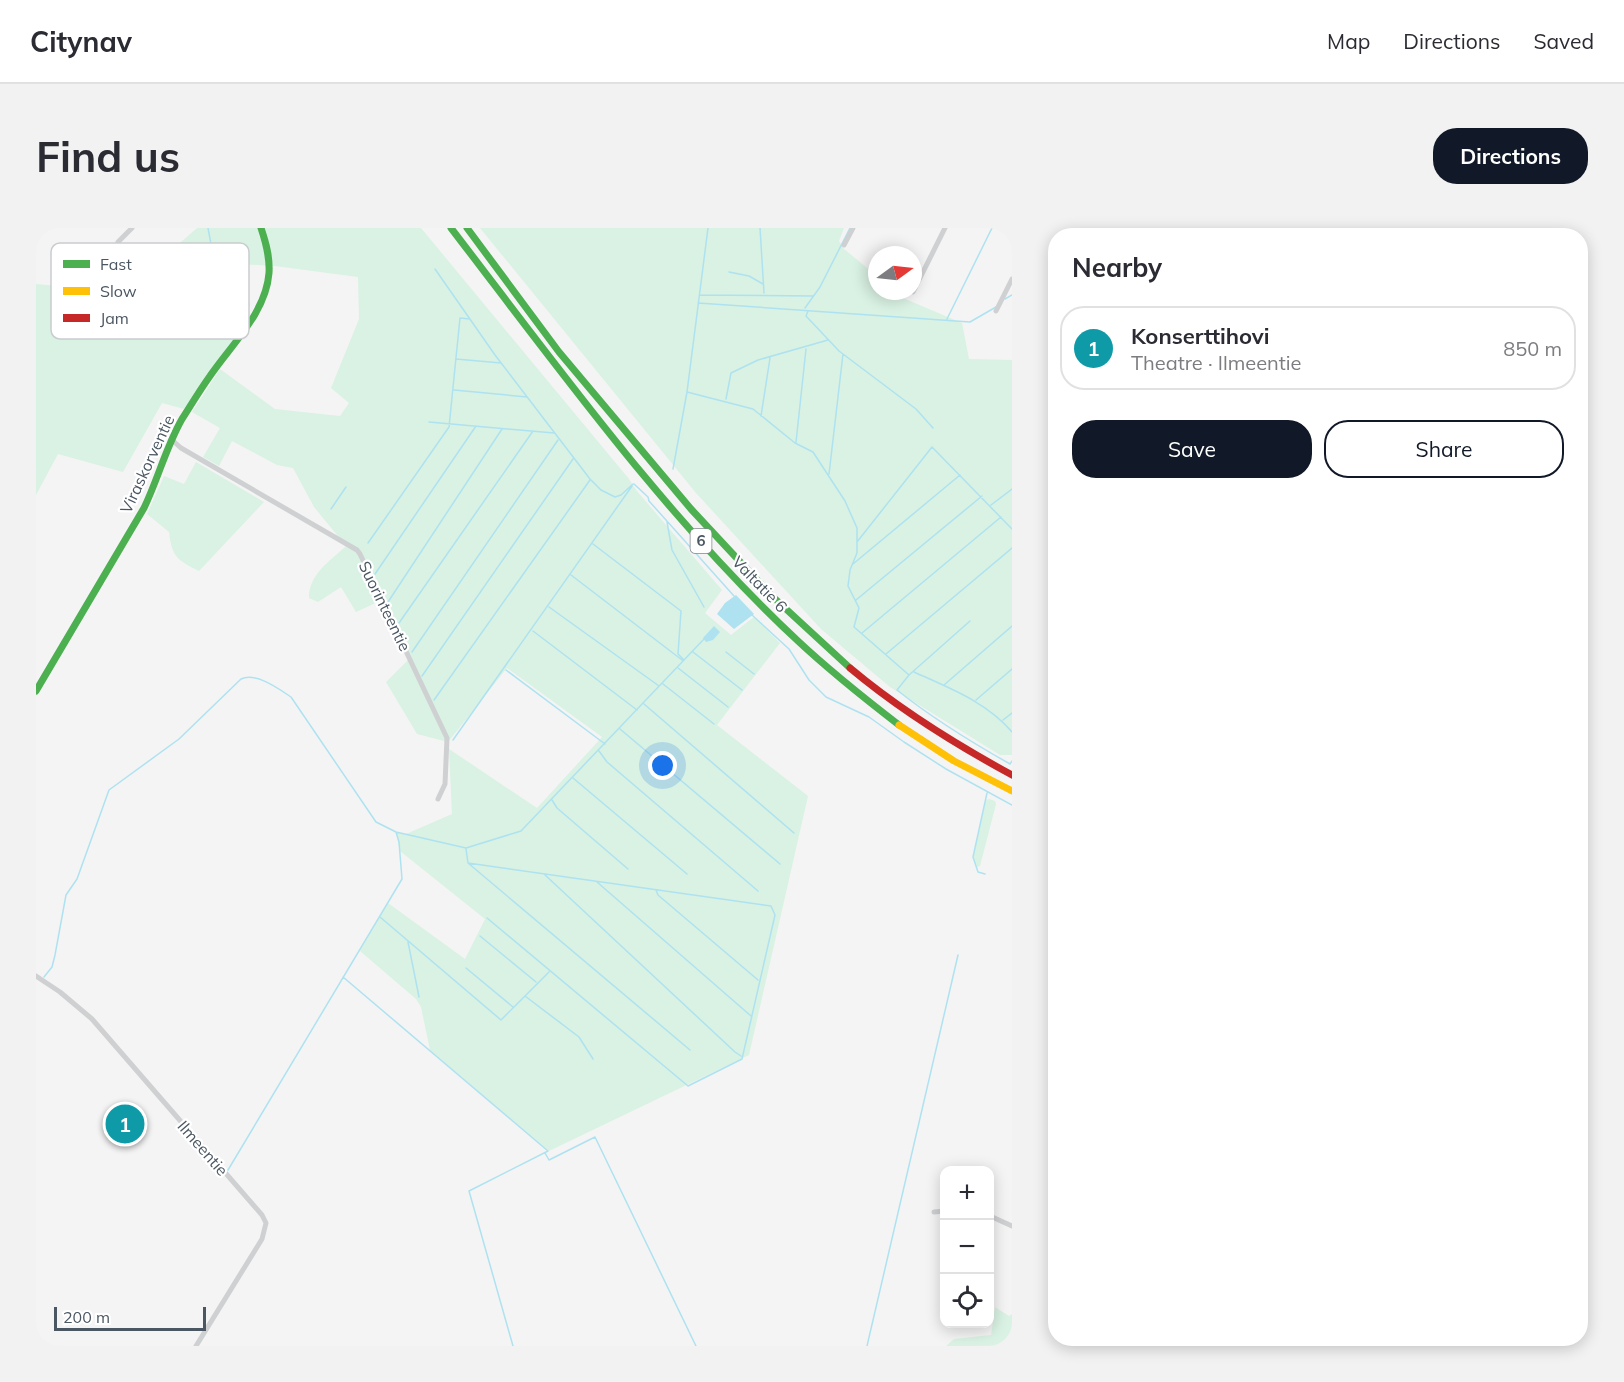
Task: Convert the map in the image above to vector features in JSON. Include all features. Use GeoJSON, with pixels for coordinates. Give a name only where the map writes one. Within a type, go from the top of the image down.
{"type":"FeatureCollection","features":[{"type":"Feature","properties":{"kind":"main road","name":"Viraskorventie"},"geometry":{"type":"LineString","coordinates":[[249,322],[264,295],[268,274],[268,250],[261,228]]}},
{"type":"Feature","properties":{"kind":"main road","name":"Valtatie 6"},"geometry":{"type":"LineString","coordinates":[[451,228],[550,358],[657,489],[711,552],[774,618],[831,671],[895,720],[974,772],[1012,791]]}},
{"type":"Feature","properties":{"kind":"main road","name":"Valtatie 6"},"geometry":{"type":"LineString","coordinates":[[467,228],[558,351],[711,533],[788,613],[849,669],[875,689],[944,737],[1012,775]]}},
{"type":"Feature","properties":{"kind":"main road","name":"Viraskorventie"},"geometry":{"type":"LineString","coordinates":[[36,692],[99,581],[148,502],[171,439],[208,378],[236,339]]}},
{"type":"Feature","properties":{"kind":"street"},"geometry":{"type":"LineString","coordinates":[[118,242],[132,228]]}},
{"type":"Feature","properties":{"kind":"street"},"geometry":{"type":"LineString","coordinates":[[844,246],[853,228]]}},
{"type":"Feature","properties":{"kind":"street"},"geometry":{"type":"LineString","coordinates":[[922,274],[945,228]]}},
{"type":"Feature","properties":{"kind":"street"},"geometry":{"type":"LineString","coordinates":[[996,310],[1012,279]]}},
{"type":"Feature","properties":{"kind":"street","name":"Suorinteentie"},"geometry":{"type":"LineString","coordinates":[[171,439],[357,550],[360,554],[447,738],[445,784],[438,799]]}},
{"type":"Feature","properties":{"kind":"street","name":"Ilmeentie"},"geometry":{"type":"LineString","coordinates":[[36,976],[60,992],[92,1019],[262,1215],[266,1223],[262,1239],[196,1346]]}},
{"type":"Feature","properties":{"kind":"street"},"geometry":{"type":"LineString","coordinates":[[934,1212],[940,1211]]}},
{"type":"Feature","properties":{"kind":"street"},"geometry":{"type":"LineString","coordinates":[[994,1218],[1012,1226]]}},
{"type":"Feature","properties":{"kind":"green space"},"geometry":{"type":"Polygon","coordinates":[[[197,228],[421,228],[636,490],[722,590],[705,613],[731,635],[754,617],[780,643],[717,725],[808,796],[749,1055],[549,1151],[430,1050],[421,1007],[416,999],[360,951],[388,903],[465,959],[485,919],[400,851],[396,832],[406,834],[452,814],[449,749],[537,808],[602,737],[507,668],[448,742],[417,734],[386,682],[410,658],[382,600],[356,612],[341,587],[318,602],[309,598],[316,575],[346,546],[314,507],[293,468],[277,465],[232,441],[219,466],[203,457],[220,428],[192,412],[220,369],[275,409],[340,416],[349,403],[331,388],[359,319],[358,277],[249,265],[249,243],[180,243],[197,228]]]}},
{"type":"Feature","properties":{"kind":"green space"},"geometry":{"type":"Polygon","coordinates":[[[480,228],[844,228],[839,241],[844,249],[868,269],[868,300],[908,300],[962,323],[969,359],[1012,360],[1012,755],[1000,755],[890,687],[821,629],[696,493],[480,228]]]}},
{"type":"Feature","properties":{"kind":"green space"},"geometry":{"type":"Polygon","coordinates":[[[36,284],[51,285],[51,339],[234,339],[184,409],[162,403],[123,472],[58,454],[36,495],[36,284]]]}},
{"type":"Feature","properties":{"kind":"green space"},"geometry":{"type":"Polygon","coordinates":[[[196,462],[264,502],[199,571],[177,557],[169,532],[147,514],[164,476],[184,484],[196,462]]]}},
{"type":"Feature","properties":{"kind":"green space"},"geometry":{"type":"Polygon","coordinates":[[[986,800],[995,801],[996,804],[980,866],[977,867],[973,857],[986,800]]]}},
{"type":"Feature","properties":{"kind":"green space"},"geometry":{"type":"Polygon","coordinates":[[[995,1307],[1009,1316],[1012,1314],[1012,1346],[946,1346],[954,1339],[991,1335],[992,1328],[994,1328],[995,1307]]]}},
{"type":"Feature","properties":{"kind":"water"},"geometry":{"type":"Polygon","coordinates":[[[736,595],[754,614],[734,629],[717,614],[725,603],[736,595]]]}},
{"type":"Feature","properties":{"kind":"water"},"geometry":{"type":"Polygon","coordinates":[[[714,626],[720,632],[713,640],[706,642],[703,638],[714,626]]]}},
{"type":"Feature","properties":{"kind":"waterway"},"geometry":{"type":"LineString","coordinates":[[208,228],[211,243]]}},
{"type":"Feature","properties":{"kind":"waterway"},"geometry":{"type":"LineString","coordinates":[[673,469],[687,392],[708,228]]}},
{"type":"Feature","properties":{"kind":"waterway"},"geometry":{"type":"LineString","coordinates":[[760,228],[764,293]]}},
{"type":"Feature","properties":{"kind":"waterway"},"geometry":{"type":"LineString","coordinates":[[805,308],[820,287],[850,228]]}},
{"type":"Feature","properties":{"kind":"waterway"},"geometry":{"type":"LineString","coordinates":[[947,319],[992,228]]}},
{"type":"Feature","properties":{"kind":"waterway"},"geometry":{"type":"LineString","coordinates":[[435,269],[495,355],[590,479],[601,490],[615,497],[621,495],[633,484]]}},
{"type":"Feature","properties":{"kind":"waterway"},"geometry":{"type":"LineString","coordinates":[[729,272],[749,276],[763,284]]}},
{"type":"Feature","properties":{"kind":"waterway"},"geometry":{"type":"LineString","coordinates":[[700,295],[813,296]]}},
{"type":"Feature","properties":{"kind":"waterway"},"geometry":{"type":"LineString","coordinates":[[1005,299],[1012,295]]}},
{"type":"Feature","properties":{"kind":"waterway"},"geometry":{"type":"LineString","coordinates":[[698,303],[970,322],[996,307]]}},
{"type":"Feature","properties":{"kind":"waterway"},"geometry":{"type":"LineString","coordinates":[[808,311],[806,316],[839,351],[916,409],[933,428]]}},
{"type":"Feature","properties":{"kind":"waterway"},"geometry":{"type":"LineString","coordinates":[[368,543],[449,427],[460,318],[470,319]]}},
{"type":"Feature","properties":{"kind":"waterway"},"geometry":{"type":"LineString","coordinates":[[726,399],[731,373],[758,360],[828,340]]}},
{"type":"Feature","properties":{"kind":"waterway"},"geometry":{"type":"LineString","coordinates":[[796,442],[806,349]]}},
{"type":"Feature","properties":{"kind":"waterway"},"geometry":{"type":"LineString","coordinates":[[829,474],[843,354]]}},
{"type":"Feature","properties":{"kind":"waterway"},"geometry":{"type":"LineString","coordinates":[[761,416],[770,358]]}},
{"type":"Feature","properties":{"kind":"waterway"},"geometry":{"type":"LineString","coordinates":[[456,359],[501,363]]}},
{"type":"Feature","properties":{"kind":"waterway"},"geometry":{"type":"LineString","coordinates":[[454,390],[527,397]]}},
{"type":"Feature","properties":{"kind":"waterway"},"geometry":{"type":"LineString","coordinates":[[687,392],[753,409],[795,443],[813,452],[845,501],[857,528],[857,553],[850,570],[848,586],[859,608],[854,627],[909,675]]}},
{"type":"Feature","properties":{"kind":"waterway"},"geometry":{"type":"LineString","coordinates":[[429,422],[554,433]]}},
{"type":"Feature","properties":{"kind":"waterway"},"geometry":{"type":"LineString","coordinates":[[375,574],[476,426]]}},
{"type":"Feature","properties":{"kind":"waterway"},"geometry":{"type":"LineString","coordinates":[[388,602],[502,429]]}},
{"type":"Feature","properties":{"kind":"waterway"},"geometry":{"type":"LineString","coordinates":[[399,623],[533,431]]}},
{"type":"Feature","properties":{"kind":"waterway"},"geometry":{"type":"LineString","coordinates":[[412,652],[558,440]]}},
{"type":"Feature","properties":{"kind":"waterway"},"geometry":{"type":"LineString","coordinates":[[857,542],[932,447],[1012,529]]}},
{"type":"Feature","properties":{"kind":"waterway"},"geometry":{"type":"LineString","coordinates":[[422,676],[573,459]]}},
{"type":"Feature","properties":{"kind":"waterway"},"geometry":{"type":"LineString","coordinates":[[853,564],[960,475]]}},
{"type":"Feature","properties":{"kind":"waterway"},"geometry":{"type":"LineString","coordinates":[[434,700],[590,480]]}},
{"type":"Feature","properties":{"kind":"waterway"},"geometry":{"type":"LineString","coordinates":[[634,484],[734,596]]}},
{"type":"Feature","properties":{"kind":"waterway"},"geometry":{"type":"LineString","coordinates":[[453,740],[632,486]]}},
{"type":"Feature","properties":{"kind":"waterway"},"geometry":{"type":"LineString","coordinates":[[331,509],[346,487]]}},
{"type":"Feature","properties":{"kind":"waterway"},"geometry":{"type":"LineString","coordinates":[[991,505],[1012,489]]}},
{"type":"Feature","properties":{"kind":"waterway"},"geometry":{"type":"LineString","coordinates":[[856,600],[982,496]]}},
{"type":"Feature","properties":{"kind":"waterway"},"geometry":{"type":"LineString","coordinates":[[862,633],[1001,517]]}},
{"type":"Feature","properties":{"kind":"waterway"},"geometry":{"type":"LineString","coordinates":[[667,522],[672,550],[704,607]]}},
{"type":"Feature","properties":{"kind":"waterway"},"geometry":{"type":"LineString","coordinates":[[593,544],[681,611],[678,654],[684,660]]}},
{"type":"Feature","properties":{"kind":"waterway"},"geometry":{"type":"LineString","coordinates":[[886,654],[1012,548]]}},
{"type":"Feature","properties":{"kind":"waterway"},"geometry":{"type":"LineString","coordinates":[[571,575],[682,660]]}},
{"type":"Feature","properties":{"kind":"waterway"},"geometry":{"type":"LineString","coordinates":[[549,607],[659,686]]}},
{"type":"Feature","properties":{"kind":"waterway"},"geometry":{"type":"LineString","coordinates":[[752,615],[789,649],[809,680],[826,697],[869,717],[946,769],[1012,805]]}},
{"type":"Feature","properties":{"kind":"waterway"},"geometry":{"type":"LineString","coordinates":[[970,621],[909,675],[897,690],[966,738],[1010,764],[1012,761]]}},
{"type":"Feature","properties":{"kind":"waterway"},"geometry":{"type":"LineString","coordinates":[[944,685],[1012,626]]}},
{"type":"Feature","properties":{"kind":"waterway"},"geometry":{"type":"LineString","coordinates":[[533,631],[637,710]]}},
{"type":"Feature","properties":{"kind":"waterway"},"geometry":{"type":"LineString","coordinates":[[44,977],[52,967],[66,895],[77,879],[109,790],[179,739],[241,679],[247,677],[260,680],[291,697],[376,822],[396,832],[466,848],[521,831],[704,639]]}},
{"type":"Feature","properties":{"kind":"waterway"},"geometry":{"type":"LineString","coordinates":[[693,652],[742,690]]}},
{"type":"Feature","properties":{"kind":"waterway"},"geometry":{"type":"LineString","coordinates":[[726,652],[754,674]]}},
{"type":"Feature","properties":{"kind":"waterway"},"geometry":{"type":"LineString","coordinates":[[678,668],[728,707]]}},
{"type":"Feature","properties":{"kind":"waterway"},"geometry":{"type":"LineString","coordinates":[[976,700],[1012,669]]}},
{"type":"Feature","properties":{"kind":"waterway"},"geometry":{"type":"LineString","coordinates":[[506,670],[605,744]]}},
{"type":"Feature","properties":{"kind":"waterway"},"geometry":{"type":"LineString","coordinates":[[914,672],[979,704],[1002,721],[1012,732]]}},
{"type":"Feature","properties":{"kind":"waterway"},"geometry":{"type":"LineString","coordinates":[[663,684],[714,724]]}},
{"type":"Feature","properties":{"kind":"waterway"},"geometry":{"type":"LineString","coordinates":[[644,704],[794,833]]}},
{"type":"Feature","properties":{"kind":"waterway"},"geometry":{"type":"LineString","coordinates":[[1003,720],[1012,713]]}},
{"type":"Feature","properties":{"kind":"waterway"},"geometry":{"type":"LineString","coordinates":[[620,729],[780,864]]}},
{"type":"Feature","properties":{"kind":"waterway"},"geometry":{"type":"LineString","coordinates":[[599,751],[607,762],[758,891]]}},
{"type":"Feature","properties":{"kind":"waterway"},"geometry":{"type":"LineString","coordinates":[[573,778],[687,874]]}},
{"type":"Feature","properties":{"kind":"waterway"},"geometry":{"type":"LineString","coordinates":[[985,874],[978,872],[973,857],[987,793]]}},
{"type":"Feature","properties":{"kind":"waterway"},"geometry":{"type":"LineString","coordinates":[[552,800],[557,808],[628,869]]}},
{"type":"Feature","properties":{"kind":"waterway"},"geometry":{"type":"LineString","coordinates":[[228,1170],[402,879],[396,832]]}},
{"type":"Feature","properties":{"kind":"waterway"},"geometry":{"type":"LineString","coordinates":[[466,849],[468,863],[690,1050]]}},
{"type":"Feature","properties":{"kind":"waterway"},"geometry":{"type":"LineString","coordinates":[[468,863],[771,906],[775,915],[742,1059],[688,1086],[487,918]]}},
{"type":"Feature","properties":{"kind":"waterway"},"geometry":{"type":"LineString","coordinates":[[544,874],[741,1056]]}},
{"type":"Feature","properties":{"kind":"waterway"},"geometry":{"type":"LineString","coordinates":[[597,882],[751,1016]]}},
{"type":"Feature","properties":{"kind":"waterway"},"geometry":{"type":"LineString","coordinates":[[656,890],[658,895],[758,980]]}},
{"type":"Feature","properties":{"kind":"waterway"},"geometry":{"type":"LineString","coordinates":[[380,917],[501,1020],[549,972]]}},
{"type":"Feature","properties":{"kind":"waterway"},"geometry":{"type":"LineString","coordinates":[[480,936],[536,982]]}},
{"type":"Feature","properties":{"kind":"waterway"},"geometry":{"type":"LineString","coordinates":[[408,942],[419,997]]}},
{"type":"Feature","properties":{"kind":"waterway"},"geometry":{"type":"LineString","coordinates":[[867,1346],[958,955]]}},
{"type":"Feature","properties":{"kind":"waterway"},"geometry":{"type":"LineString","coordinates":[[466,968],[513,1007]]}},
{"type":"Feature","properties":{"kind":"waterway"},"geometry":{"type":"LineString","coordinates":[[343,977],[548,1151],[469,1191],[513,1346]]}},
{"type":"Feature","properties":{"kind":"waterway"},"geometry":{"type":"LineString","coordinates":[[525,996],[579,1037],[593,1059]]}},
{"type":"Feature","properties":{"kind":"waterway"},"geometry":{"type":"LineString","coordinates":[[545,1153],[549,1160],[595,1137],[696,1346]]}},
{"type":"Feature","properties":{"kind":"traffic: fast"},"geometry":{"type":"LineString","coordinates":[[249,324],[261,302],[269,273],[267,250],[261,228]]}},
{"type":"Feature","properties":{"kind":"traffic: fast"},"geometry":{"type":"LineString","coordinates":[[451,228],[616,442],[704,545],[798,641],[899,725]]}},
{"type":"Feature","properties":{"kind":"traffic: fast"},"geometry":{"type":"LineString","coordinates":[[467,228],[559,352],[691,509],[773,597],[850,668]]}},
{"type":"Feature","properties":{"kind":"traffic: fast"},"geometry":{"type":"LineString","coordinates":[[36,691],[144,508],[182,419],[238,339]]}},
{"type":"Feature","properties":{"kind":"traffic: slow"},"geometry":{"type":"LineString","coordinates":[[899,725],[954,761],[1012,791]]}},
{"type":"Feature","properties":{"kind":"traffic: jam"},"geometry":{"type":"LineString","coordinates":[[850,668],[928,726],[1012,775]]}},
{"type":"Feature","properties":{"kind":"place","name":"Konserttihovi"},"geometry":{"type":"Point","coordinates":[125,1124]}}]}
